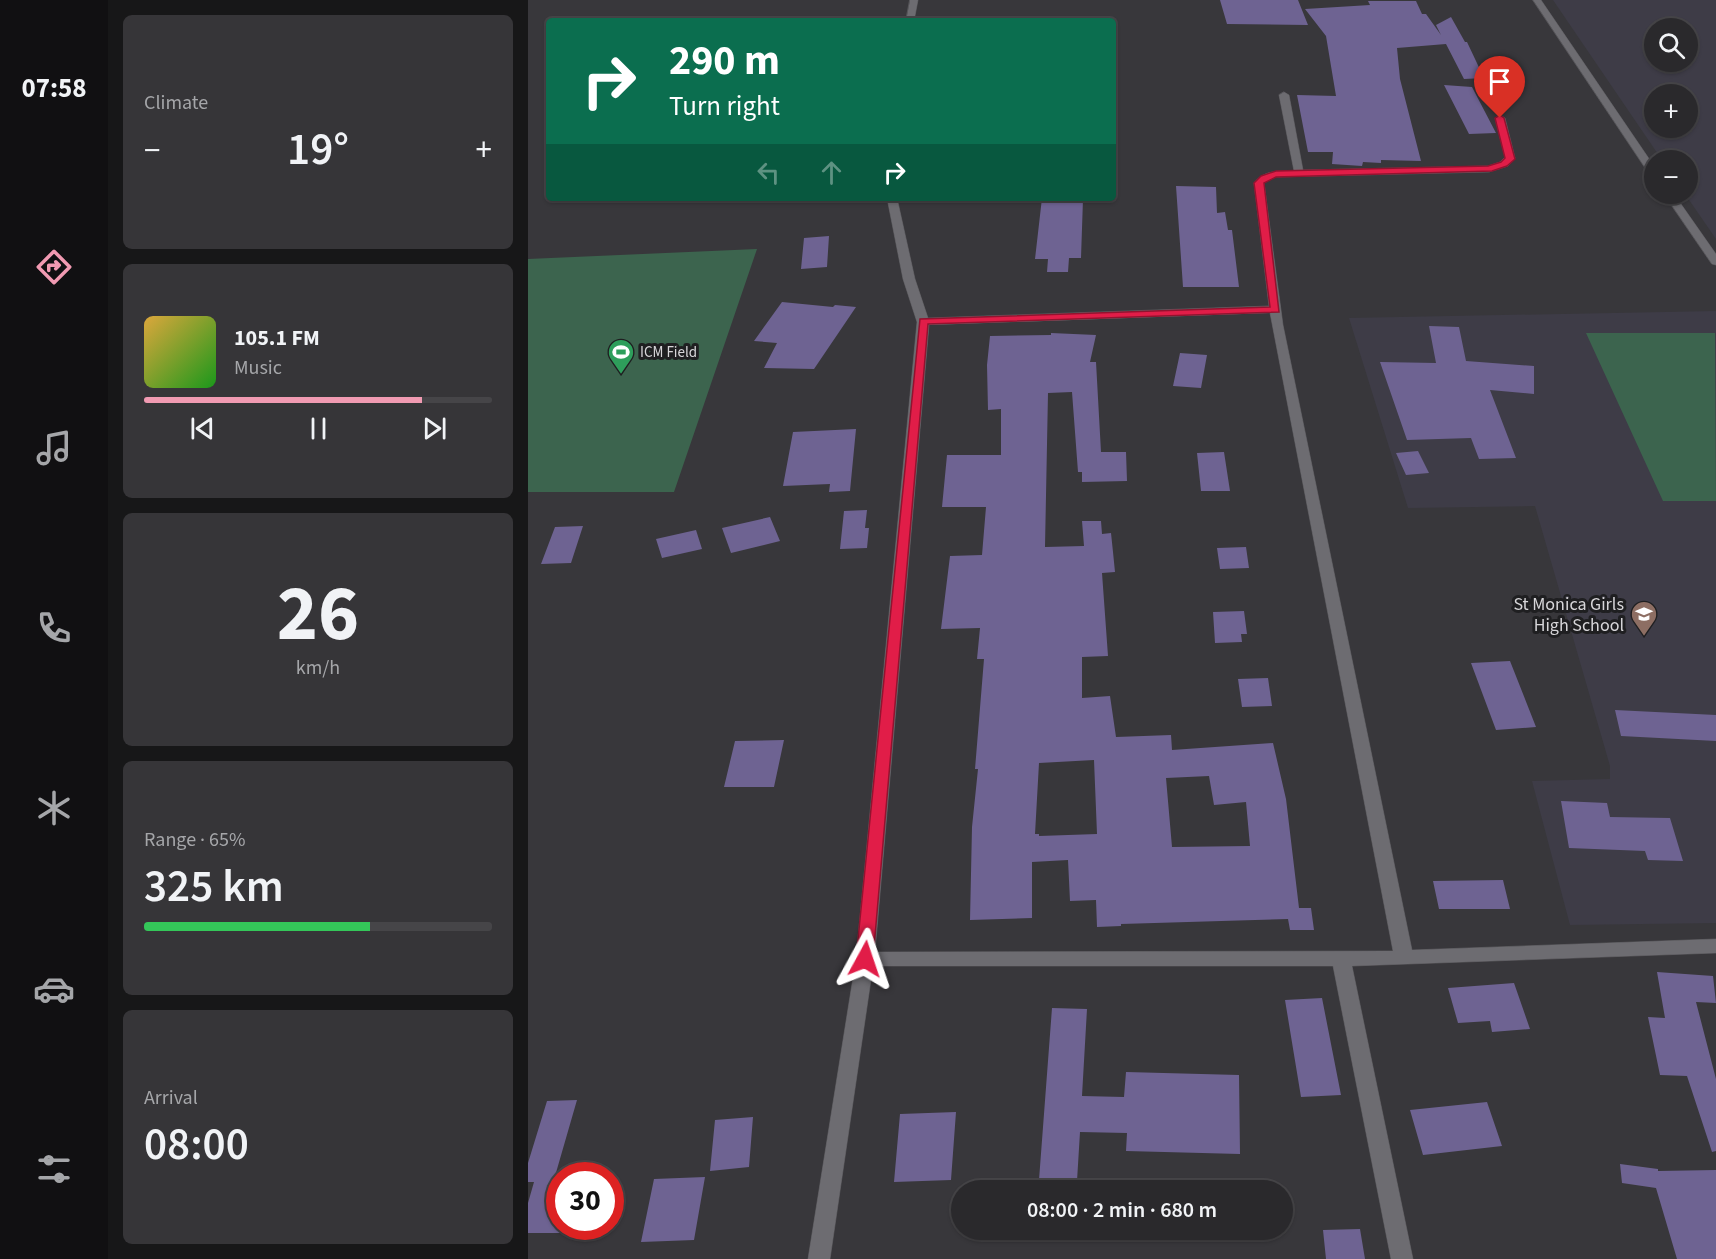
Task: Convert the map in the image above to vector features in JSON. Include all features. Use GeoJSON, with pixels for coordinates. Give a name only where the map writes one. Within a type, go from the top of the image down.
{"type":"FeatureCollection","features":[{"type":"Feature","properties":{"kind":"street"},"geometry":{"type":"LineString","coordinates":[[911,18],[914,0]]}},
{"type":"Feature","properties":{"kind":"street"},"geometry":{"type":"LineString","coordinates":[[1537,0],[1644,158]]}},
{"type":"Feature","properties":{"kind":"street"},"geometry":{"type":"LineString","coordinates":[[1284,95],[1299,173]]}},
{"type":"Feature","properties":{"kind":"street"},"geometry":{"type":"LineString","coordinates":[[1404,958],[1277,325],[1259,183],[1264,177],[1276,174],[1489,169],[1504,164],[1510,159],[1500,118]]}},
{"type":"Feature","properties":{"kind":"street"},"geometry":{"type":"LineString","coordinates":[[819,1259],[865,959],[923,321],[909,279],[892,201]]}},
{"type":"Feature","properties":{"kind":"street"},"geometry":{"type":"LineString","coordinates":[[1676,204],[1716,262]]}},
{"type":"Feature","properties":{"kind":"street"},"geometry":{"type":"LineString","coordinates":[[923,321],[1275,309]]}},
{"type":"Feature","properties":{"kind":"street"},"geometry":{"type":"LineString","coordinates":[[865,959],[1404,958],[1716,946]]}},
{"type":"Feature","properties":{"kind":"street"},"geometry":{"type":"LineString","coordinates":[[1341,958],[1402,1259]]}},
{"type":"Feature","properties":{"kind":"shaded area"},"geometry":{"type":"Polygon","coordinates":[[[1553,0],[1716,0],[1716,239],[1692,204],[1698,204],[1698,150],[1655,150],[1647,138],[1698,138],[1698,84],[1644,84],[1644,134],[1553,0]]]}},
{"type":"Feature","properties":{"kind":"shaded area","name":"St Monica Girls High School"},"geometry":{"type":"Polygon","coordinates":[[[1716,311],[1716,923],[1570,925],[1532,781],[1610,779],[1610,766],[1535,506],[1408,508],[1349,318],[1716,311]]]}},
{"type":"Feature","properties":{"kind":"green space","name":"ICM Field"},"geometry":{"type":"Polygon","coordinates":[[[757,249],[674,492],[528,492],[528,259],[757,249]]]}},
{"type":"Feature","properties":{"kind":"green space"},"geometry":{"type":"Polygon","coordinates":[[[1586,333],[1715,333],[1716,501],[1663,501],[1586,333]]]}},
{"type":"Feature","properties":{"kind":"building"},"geometry":{"type":"Polygon","coordinates":[[[1220,0],[1298,0],[1308,25],[1227,24],[1220,0]]]}},
{"type":"Feature","properties":{"kind":"building"},"geometry":{"type":"Polygon","coordinates":[[[1368,1],[1416,1],[1422,14],[1426,14],[1441,35],[1436,25],[1451,17],[1467,42],[1484,78],[1464,79],[1446,44],[1397,48],[1400,79],[1421,161],[1381,160],[1381,163],[1363,162],[1362,166],[1332,164],[1333,152],[1308,152],[1297,95],[1336,96],[1326,36],[1305,9],[1370,5],[1368,1]]]}},
{"type":"Feature","properties":{"kind":"building"},"geometry":{"type":"Polygon","coordinates":[[[1444,85],[1472,87],[1496,133],[1469,134],[1444,85]]]}},
{"type":"Feature","properties":{"kind":"building"},"geometry":{"type":"Polygon","coordinates":[[[1176,186],[1216,187],[1217,213],[1225,212],[1228,230],[1232,230],[1239,287],[1183,287],[1176,186]]]}},
{"type":"Feature","properties":{"kind":"building"},"geometry":{"type":"Polygon","coordinates":[[[1042,201],[1083,201],[1081,258],[1069,258],[1068,272],[1047,272],[1048,259],[1035,259],[1042,201]]]}},
{"type":"Feature","properties":{"kind":"building"},"geometry":{"type":"Polygon","coordinates":[[[829,236],[827,267],[801,269],[804,238],[829,236]]]}},
{"type":"Feature","properties":{"kind":"building"},"geometry":{"type":"Polygon","coordinates":[[[782,302],[856,307],[814,369],[764,368],[777,343],[754,341],[782,302]]]}},
{"type":"Feature","properties":{"kind":"building"},"geometry":{"type":"Polygon","coordinates":[[[1429,326],[1459,327],[1466,361],[1534,366],[1534,394],[1490,390],[1516,458],[1479,459],[1471,438],[1407,440],[1380,362],[1436,363],[1429,326]]]}},
{"type":"Feature","properties":{"kind":"building"},"geometry":{"type":"Polygon","coordinates":[[[1051,333],[1096,335],[1090,362],[1096,362],[1101,452],[1126,452],[1127,481],[1082,482],[1082,472],[1078,472],[1072,392],[1048,393],[1045,547],[1084,546],[1082,521],[1101,521],[1102,534],[1111,533],[1115,572],[1102,573],[1108,656],[1082,657],[1082,698],[1110,696],[1116,737],[1171,735],[1172,750],[1273,743],[1286,799],[1299,908],[1311,908],[1314,930],[1290,930],[1288,919],[1121,924],[1121,926],[1097,927],[1096,900],[1070,901],[1068,860],[1032,862],[1032,918],[970,920],[972,827],[978,769],[975,769],[984,659],[977,659],[980,628],[941,629],[950,556],[982,555],[986,507],[942,507],[947,455],[1001,455],[1001,409],[988,410],[987,365],[990,336],[1051,335],[1051,333]],[[1094,760],[1039,763],[1035,834],[1039,836],[1097,834],[1094,760]],[[1209,776],[1166,778],[1172,847],[1250,846],[1246,802],[1214,805],[1209,776]]]}},
{"type":"Feature","properties":{"kind":"building"},"geometry":{"type":"Polygon","coordinates":[[[1180,353],[1207,355],[1201,388],[1173,386],[1180,353]]]}},
{"type":"Feature","properties":{"kind":"building"},"geometry":{"type":"Polygon","coordinates":[[[856,429],[850,491],[829,492],[830,484],[783,486],[793,432],[856,429]]]}},
{"type":"Feature","properties":{"kind":"building"},"geometry":{"type":"Polygon","coordinates":[[[1418,451],[1429,473],[1406,475],[1396,453],[1418,451]]]}},
{"type":"Feature","properties":{"kind":"building"},"geometry":{"type":"Polygon","coordinates":[[[1224,452],[1230,491],[1201,491],[1197,453],[1224,452]]]}},
{"type":"Feature","properties":{"kind":"building"},"geometry":{"type":"Polygon","coordinates":[[[867,510],[865,528],[869,528],[867,548],[840,549],[844,511],[867,510]]]}},
{"type":"Feature","properties":{"kind":"building"},"geometry":{"type":"Polygon","coordinates":[[[770,517],[780,541],[731,553],[722,528],[770,517]]]}},
{"type":"Feature","properties":{"kind":"building"},"geometry":{"type":"Polygon","coordinates":[[[583,526],[571,563],[541,564],[555,527],[583,526]]]}},
{"type":"Feature","properties":{"kind":"building"},"geometry":{"type":"Polygon","coordinates":[[[696,530],[702,549],[662,558],[656,539],[696,530]]]}},
{"type":"Feature","properties":{"kind":"building"},"geometry":{"type":"Polygon","coordinates":[[[1246,547],[1249,568],[1220,569],[1217,548],[1246,547]]]}},
{"type":"Feature","properties":{"kind":"building"},"geometry":{"type":"Polygon","coordinates":[[[1244,611],[1247,634],[1241,634],[1242,642],[1215,643],[1213,612],[1244,611]]]}},
{"type":"Feature","properties":{"kind":"building"},"geometry":{"type":"Polygon","coordinates":[[[1510,661],[1536,727],[1496,730],[1471,663],[1510,661]]]}},
{"type":"Feature","properties":{"kind":"building"},"geometry":{"type":"Polygon","coordinates":[[[1268,678],[1272,706],[1242,707],[1238,679],[1268,678]]]}},
{"type":"Feature","properties":{"kind":"building"},"geometry":{"type":"Polygon","coordinates":[[[1615,710],[1716,715],[1716,741],[1621,736],[1615,710]]]}},
{"type":"Feature","properties":{"kind":"building"},"geometry":{"type":"Polygon","coordinates":[[[784,740],[774,787],[724,787],[735,741],[784,740]]]}},
{"type":"Feature","properties":{"kind":"building"},"geometry":{"type":"Polygon","coordinates":[[[1561,801],[1607,803],[1610,817],[1670,818],[1683,861],[1648,860],[1645,851],[1569,848],[1561,801]]]}},
{"type":"Feature","properties":{"kind":"building"},"geometry":{"type":"Polygon","coordinates":[[[1503,880],[1510,909],[1439,909],[1433,881],[1503,880]]]}},
{"type":"Feature","properties":{"kind":"building"},"geometry":{"type":"Polygon","coordinates":[[[1657,972],[1713,976],[1716,1003],[1696,1002],[1716,1079],[1716,1151],[1712,1152],[1687,1076],[1660,1075],[1648,1017],[1665,1018],[1657,972]]]}},
{"type":"Feature","properties":{"kind":"building"},"geometry":{"type":"Polygon","coordinates":[[[1514,983],[1530,1029],[1492,1032],[1490,1021],[1458,1023],[1448,988],[1514,983]]]}},
{"type":"Feature","properties":{"kind":"building"},"geometry":{"type":"Polygon","coordinates":[[[1322,998],[1341,1095],[1301,1097],[1285,1000],[1322,998]]]}},
{"type":"Feature","properties":{"kind":"building"},"geometry":{"type":"Polygon","coordinates":[[[1052,1008],[1087,1009],[1082,1096],[1124,1097],[1126,1072],[1239,1075],[1240,1154],[1126,1151],[1127,1133],[1080,1132],[1077,1180],[1039,1180],[1052,1008]]]}},
{"type":"Feature","properties":{"kind":"building"},"geometry":{"type":"Polygon","coordinates":[[[577,1100],[559,1162],[546,1162],[546,1233],[528,1233],[528,1203],[534,1182],[528,1182],[528,1163],[547,1101],[577,1100]]]}},
{"type":"Feature","properties":{"kind":"building"},"geometry":{"type":"Polygon","coordinates":[[[1487,1102],[1502,1146],[1423,1155],[1410,1110],[1487,1102]]]}},
{"type":"Feature","properties":{"kind":"building"},"geometry":{"type":"Polygon","coordinates":[[[956,1112],[951,1180],[894,1182],[900,1114],[956,1112]]]}},
{"type":"Feature","properties":{"kind":"building"},"geometry":{"type":"Polygon","coordinates":[[[753,1117],[749,1167],[710,1171],[715,1120],[753,1117]]]}},
{"type":"Feature","properties":{"kind":"building"},"geometry":{"type":"Polygon","coordinates":[[[1620,1164],[1658,1169],[1658,1171],[1716,1170],[1716,1259],[1677,1259],[1656,1188],[1622,1183],[1620,1164]]]}},
{"type":"Feature","properties":{"kind":"building"},"geometry":{"type":"Polygon","coordinates":[[[705,1177],[694,1240],[641,1242],[654,1179],[705,1177]]]}},
{"type":"Feature","properties":{"kind":"building"},"geometry":{"type":"Polygon","coordinates":[[[1360,1229],[1365,1259],[1326,1259],[1323,1230],[1360,1229]]]}},
{"type":"Feature","properties":{"kind":"place","name":"ICM Field"},"geometry":{"type":"Point","coordinates":[621,375]}},
{"type":"Feature","properties":{"kind":"place","name":"St Monica Girls High School"},"geometry":{"type":"Point","coordinates":[1644,637]}},
{"type":"Feature","properties":{"kind":"route"},"geometry":{"type":"LineString","coordinates":[[865,959],[923,321],[1275,309],[1259,183],[1264,177],[1276,174],[1489,169],[1504,164],[1510,159],[1500,118]]}}]}
